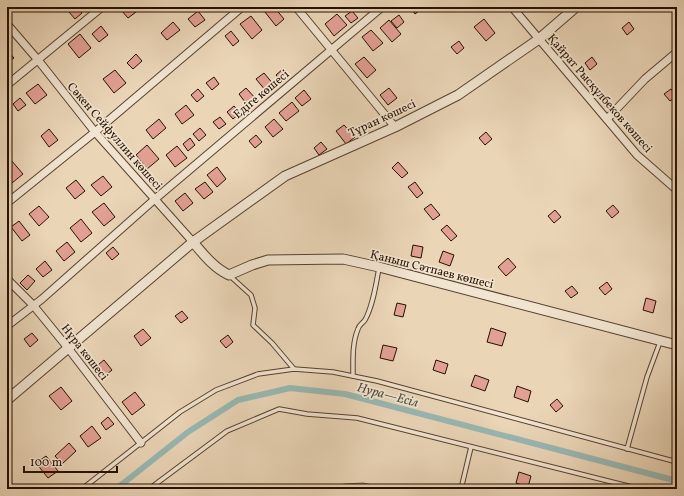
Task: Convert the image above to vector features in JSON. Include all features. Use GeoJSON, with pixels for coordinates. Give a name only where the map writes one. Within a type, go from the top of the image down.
{"type":"FeatureCollection","features":[{"type":"Feature","properties":{"kind":"street"},"geometry":{"type":"LineString","coordinates":[[7,85],[102,7]]}},
{"type":"Feature","properties":{"kind":"street"},"geometry":{"type":"LineString","coordinates":[[7,203],[95,132],[242,7]]}},
{"type":"Feature","properties":{"kind":"street"},"geometry":{"type":"LineString","coordinates":[[296,7],[395,127]]}},
{"type":"Feature","properties":{"kind":"street","name":"Едіге көшесі"},"geometry":{"type":"LineString","coordinates":[[7,326],[42,299],[155,199],[382,7]]}},
{"type":"Feature","properties":{"kind":"street","name":"Қайрат Рысқұлбеков көшесі"},"geometry":{"type":"LineString","coordinates":[[512,7],[637,155],[676,188]]}},
{"type":"Feature","properties":{"kind":"street","name":"Тұран көшесі"},"geometry":{"type":"LineString","coordinates":[[7,400],[193,242],[285,176],[395,127],[458,95],[539,39],[576,7]]}},
{"type":"Feature","properties":{"kind":"street","name":"Сәкен Сейфуллин көшесі"},"geometry":{"type":"LineString","coordinates":[[7,24],[38,60],[95,132],[193,242]]}},
{"type":"Feature","properties":{"kind":"street"},"geometry":{"type":"LineString","coordinates":[[607,119],[645,79],[677,52]]}},
{"type":"Feature","properties":{"kind":"street"},"geometry":{"type":"LineString","coordinates":[[193,242],[213,265],[221,272],[229,275]]}},
{"type":"Feature","properties":{"kind":"street","name":"Қаныш Сәтпаев көшесі"},"geometry":{"type":"LineString","coordinates":[[229,275],[268,260],[343,259],[380,267],[677,345]]}},
{"type":"Feature","properties":{"kind":"street","name":"Нұра көшесі"},"geometry":{"type":"LineString","coordinates":[[7,279],[34,305],[140,443]]}},
{"type":"Feature","properties":{"kind":"lane"},"geometry":{"type":"LineString","coordinates":[[353,376],[353,358],[356,335],[358,328],[365,320],[372,301],[380,267]]}},
{"type":"Feature","properties":{"kind":"lane"},"geometry":{"type":"LineString","coordinates":[[229,275],[251,295],[255,308],[253,325],[272,343],[294,369]]}},
{"type":"Feature","properties":{"kind":"lane"},"geometry":{"type":"LineString","coordinates":[[627,449],[647,377],[660,341]]}},
{"type":"Feature","properties":{"kind":"lane"},"geometry":{"type":"LineString","coordinates":[[82,489],[180,412],[216,390],[258,374],[294,369],[333,372],[377,381],[677,462]]}},
{"type":"Feature","properties":{"kind":"lane"},"geometry":{"type":"LineString","coordinates":[[149,489],[227,431],[279,409],[307,414],[357,418],[640,489]]}},
{"type":"Feature","properties":{"kind":"lane"},"geometry":{"type":"LineString","coordinates":[[461,489],[471,447]]}},
{"type":"Feature","properties":{"kind":"green space"},"geometry":{"type":"Polygon","coordinates":[[[363,483],[390,489],[334,489],[344,484],[363,483]]]}},
{"type":"Feature","properties":{"kind":"building"},"geometry":{"type":"Polygon","coordinates":[[[77,7],[82,13],[75,19],[69,12],[77,7]]]}},
{"type":"Feature","properties":{"kind":"building"},"geometry":{"type":"Polygon","coordinates":[[[125,7],[132,7],[136,12],[128,18],[121,10],[125,7]]]}},
{"type":"Feature","properties":{"kind":"building"},"geometry":{"type":"Polygon","coordinates":[[[261,7],[274,7],[284,19],[276,26],[261,7]]]}},
{"type":"Feature","properties":{"kind":"building"},"geometry":{"type":"Polygon","coordinates":[[[410,7],[422,7],[423,8],[415,14],[410,7]]]}},
{"type":"Feature","properties":{"kind":"building"},"geometry":{"type":"Polygon","coordinates":[[[198,11],[205,20],[195,27],[188,19],[198,11]]]}},
{"type":"Feature","properties":{"kind":"building"},"geometry":{"type":"Polygon","coordinates":[[[352,11],[358,18],[351,23],[345,16],[352,11]]]}},
{"type":"Feature","properties":{"kind":"building"},"geometry":{"type":"Polygon","coordinates":[[[337,14],[347,25],[334,36],[325,24],[337,14]]]}},
{"type":"Feature","properties":{"kind":"building"},"geometry":{"type":"Polygon","coordinates":[[[399,15],[404,22],[397,28],[391,21],[399,15]]]}},
{"type":"Feature","properties":{"kind":"building"},"geometry":{"type":"Polygon","coordinates":[[[251,16],[262,30],[252,39],[240,24],[251,16]]]}},
{"type":"Feature","properties":{"kind":"building"},"geometry":{"type":"Polygon","coordinates":[[[484,19],[495,33],[486,41],[474,27],[484,19]]]}},
{"type":"Feature","properties":{"kind":"building"},"geometry":{"type":"Polygon","coordinates":[[[389,20],[401,34],[392,42],[380,28],[389,20]]]}},
{"type":"Feature","properties":{"kind":"building"},"geometry":{"type":"Polygon","coordinates":[[[173,22],[180,30],[167,40],[161,33],[173,22]]]}},
{"type":"Feature","properties":{"kind":"building"},"geometry":{"type":"Polygon","coordinates":[[[629,22],[634,29],[627,35],[622,28],[629,22]]]}},
{"type":"Feature","properties":{"kind":"building"},"geometry":{"type":"Polygon","coordinates":[[[101,26],[108,35],[99,42],[92,34],[101,26]]]}},
{"type":"Feature","properties":{"kind":"building"},"geometry":{"type":"Polygon","coordinates":[[[371,30],[383,43],[373,51],[362,37],[371,30]]]}},
{"type":"Feature","properties":{"kind":"building"},"geometry":{"type":"Polygon","coordinates":[[[231,31],[239,41],[233,46],[225,36],[231,31]]]}},
{"type":"Feature","properties":{"kind":"building"},"geometry":{"type":"Polygon","coordinates":[[[80,34],[91,48],[79,58],[68,44],[80,34]]]}},
{"type":"Feature","properties":{"kind":"building"},"geometry":{"type":"Polygon","coordinates":[[[459,41],[464,48],[457,54],[451,47],[459,41]]]}},
{"type":"Feature","properties":{"kind":"building"},"geometry":{"type":"Polygon","coordinates":[[[7,50],[14,58],[7,63],[7,50]]]}},
{"type":"Feature","properties":{"kind":"building"},"geometry":{"type":"Polygon","coordinates":[[[136,54],[142,61],[133,69],[127,63],[136,54]]]}},
{"type":"Feature","properties":{"kind":"building"},"geometry":{"type":"Polygon","coordinates":[[[364,57],[376,70],[367,78],[355,64],[364,57]]]}},
{"type":"Feature","properties":{"kind":"building"},"geometry":{"type":"Polygon","coordinates":[[[592,57],[597,64],[590,70],[585,63],[592,57]]]}},
{"type":"Feature","properties":{"kind":"building"},"geometry":{"type":"Polygon","coordinates":[[[283,69],[289,76],[282,82],[276,75],[283,69]]]}},
{"type":"Feature","properties":{"kind":"building"},"geometry":{"type":"Polygon","coordinates":[[[115,70],[126,83],[114,93],[103,79],[115,70]]]}},
{"type":"Feature","properties":{"kind":"building"},"geometry":{"type":"Polygon","coordinates":[[[264,73],[274,85],[266,91],[256,79],[264,73]]]}},
{"type":"Feature","properties":{"kind":"building"},"geometry":{"type":"Polygon","coordinates":[[[214,77],[219,84],[212,90],[206,83],[214,77]]]}},
{"type":"Feature","properties":{"kind":"building"},"geometry":{"type":"Polygon","coordinates":[[[38,84],[47,95],[35,104],[26,93],[38,84]]]}},
{"type":"Feature","properties":{"kind":"building"},"geometry":{"type":"Polygon","coordinates":[[[246,88],[256,99],[248,106],[239,94],[246,88]]]}},
{"type":"Feature","properties":{"kind":"building"},"geometry":{"type":"Polygon","coordinates":[[[389,88],[397,98],[388,105],[380,95],[389,88]]]}},
{"type":"Feature","properties":{"kind":"building"},"geometry":{"type":"Polygon","coordinates":[[[198,89],[204,96],[197,102],[191,95],[198,89]]]}},
{"type":"Feature","properties":{"kind":"building"},"geometry":{"type":"Polygon","coordinates":[[[671,89],[677,96],[670,101],[664,94],[671,89]]]}},
{"type":"Feature","properties":{"kind":"building"},"geometry":{"type":"Polygon","coordinates":[[[304,90],[311,99],[302,106],[295,98],[304,90]]]}},
{"type":"Feature","properties":{"kind":"building"},"geometry":{"type":"Polygon","coordinates":[[[20,98],[26,105],[18,111],[13,104],[20,98]]]}},
{"type":"Feature","properties":{"kind":"building"},"geometry":{"type":"Polygon","coordinates":[[[292,102],[299,111],[286,121],[279,113],[292,102]]]}},
{"type":"Feature","properties":{"kind":"building"},"geometry":{"type":"Polygon","coordinates":[[[186,105],[194,115],[182,124],[175,114],[186,105]]]}},
{"type":"Feature","properties":{"kind":"building"},"geometry":{"type":"Polygon","coordinates":[[[234,106],[240,113],[233,119],[227,112],[234,106]]]}},
{"type":"Feature","properties":{"kind":"building"},"geometry":{"type":"Polygon","coordinates":[[[220,117],[226,124],[219,129],[213,122],[220,117]]]}},
{"type":"Feature","properties":{"kind":"building"},"geometry":{"type":"Polygon","coordinates":[[[159,119],[166,128],[153,139],[146,130],[159,119]]]}},
{"type":"Feature","properties":{"kind":"building"},"geometry":{"type":"Polygon","coordinates":[[[274,119],[283,129],[273,137],[265,127],[274,119]]]}},
{"type":"Feature","properties":{"kind":"building"},"geometry":{"type":"Polygon","coordinates":[[[344,125],[355,137],[346,144],[336,131],[344,125]]]}},
{"type":"Feature","properties":{"kind":"building"},"geometry":{"type":"Polygon","coordinates":[[[200,128],[206,135],[199,141],[193,134],[200,128]]]}},
{"type":"Feature","properties":{"kind":"building"},"geometry":{"type":"Polygon","coordinates":[[[49,129],[58,140],[49,147],[41,136],[49,129]]]}},
{"type":"Feature","properties":{"kind":"building"},"geometry":{"type":"Polygon","coordinates":[[[486,132],[492,139],[485,145],[479,138],[486,132]]]}},
{"type":"Feature","properties":{"kind":"building"},"geometry":{"type":"Polygon","coordinates":[[[256,135],[262,142],[255,148],[249,141],[256,135]]]}},
{"type":"Feature","properties":{"kind":"building"},"geometry":{"type":"Polygon","coordinates":[[[190,138],[195,145],[188,151],[183,144],[190,138]]]}},
{"type":"Feature","properties":{"kind":"building"},"geometry":{"type":"Polygon","coordinates":[[[321,142],[327,149],[319,155],[314,148],[321,142]]]}},
{"type":"Feature","properties":{"kind":"building"},"geometry":{"type":"Polygon","coordinates":[[[147,145],[159,159],[147,169],[136,155],[147,145]]]}},
{"type":"Feature","properties":{"kind":"building"},"geometry":{"type":"Polygon","coordinates":[[[177,146],[187,158],[175,167],[166,155],[177,146]]]}},
{"type":"Feature","properties":{"kind":"building"},"geometry":{"type":"Polygon","coordinates":[[[11,160],[23,174],[12,183],[7,176],[7,163],[11,160]]]}},
{"type":"Feature","properties":{"kind":"building"},"geometry":{"type":"Polygon","coordinates":[[[398,162],[408,173],[402,178],[392,168],[398,162]]]}},
{"type":"Feature","properties":{"kind":"building"},"geometry":{"type":"Polygon","coordinates":[[[217,167],[226,179],[217,187],[207,175],[217,167]]]}},
{"type":"Feature","properties":{"kind":"building"},"geometry":{"type":"Polygon","coordinates":[[[103,176],[112,187],[101,196],[91,185],[103,176]]]}},
{"type":"Feature","properties":{"kind":"building"},"geometry":{"type":"Polygon","coordinates":[[[76,180],[85,191],[75,199],[66,188],[76,180]]]}},
{"type":"Feature","properties":{"kind":"building"},"geometry":{"type":"Polygon","coordinates":[[[205,182],[213,192],[204,199],[195,189],[205,182]]]}},
{"type":"Feature","properties":{"kind":"building"},"geometry":{"type":"Polygon","coordinates":[[[415,182],[423,193],[417,198],[408,187],[415,182]]]}},
{"type":"Feature","properties":{"kind":"building"},"geometry":{"type":"Polygon","coordinates":[[[185,193],[193,203],[183,211],[175,201],[185,193]]]}},
{"type":"Feature","properties":{"kind":"building"},"geometry":{"type":"Polygon","coordinates":[[[104,203],[115,217],[104,226],[92,212],[104,203]]]}},
{"type":"Feature","properties":{"kind":"building"},"geometry":{"type":"Polygon","coordinates":[[[431,204],[440,215],[433,220],[424,209],[431,204]]]}},
{"type":"Feature","properties":{"kind":"building"},"geometry":{"type":"Polygon","coordinates":[[[613,205],[619,212],[612,218],[606,211],[613,205]]]}},
{"type":"Feature","properties":{"kind":"building"},"geometry":{"type":"Polygon","coordinates":[[[39,206],[49,217],[39,226],[29,214],[39,206]]]}},
{"type":"Feature","properties":{"kind":"building"},"geometry":{"type":"Polygon","coordinates":[[[555,210],[561,217],[554,223],[548,216],[555,210]]]}},
{"type":"Feature","properties":{"kind":"building"},"geometry":{"type":"Polygon","coordinates":[[[81,219],[92,233],[81,242],[70,228],[81,219]]]}},
{"type":"Feature","properties":{"kind":"building"},"geometry":{"type":"Polygon","coordinates":[[[19,221],[30,235],[22,241],[11,227],[19,221]]]}},
{"type":"Feature","properties":{"kind":"building"},"geometry":{"type":"Polygon","coordinates":[[[447,225],[457,236],[451,241],[441,230],[447,225]]]}},
{"type":"Feature","properties":{"kind":"building"},"geometry":{"type":"Polygon","coordinates":[[[67,242],[75,252],[64,261],[56,251],[67,242]]]}},
{"type":"Feature","properties":{"kind":"building"},"geometry":{"type":"Polygon","coordinates":[[[413,245],[423,247],[421,258],[411,256],[413,245]]]}},
{"type":"Feature","properties":{"kind":"building"},"geometry":{"type":"Polygon","coordinates":[[[113,247],[119,254],[112,260],[106,253],[113,247]]]}},
{"type":"Feature","properties":{"kind":"building"},"geometry":{"type":"Polygon","coordinates":[[[443,251],[454,255],[450,266],[439,262],[443,251]]]}},
{"type":"Feature","properties":{"kind":"building"},"geometry":{"type":"Polygon","coordinates":[[[508,258],[516,267],[506,276],[498,267],[508,258]]]}},
{"type":"Feature","properties":{"kind":"building"},"geometry":{"type":"Polygon","coordinates":[[[45,261],[52,270],[43,277],[36,269],[45,261]]]}},
{"type":"Feature","properties":{"kind":"building"},"geometry":{"type":"Polygon","coordinates":[[[28,275],[35,281],[27,290],[20,283],[28,275]]]}},
{"type":"Feature","properties":{"kind":"building"},"geometry":{"type":"Polygon","coordinates":[[[607,282],[612,289],[605,295],[599,288],[607,282]]]}},
{"type":"Feature","properties":{"kind":"building"},"geometry":{"type":"Polygon","coordinates":[[[572,286],[578,293],[571,298],[565,291],[572,286]]]}},
{"type":"Feature","properties":{"kind":"building"},"geometry":{"type":"Polygon","coordinates":[[[646,298],[656,301],[653,313],[643,310],[646,298]]]}},
{"type":"Feature","properties":{"kind":"building"},"geometry":{"type":"Polygon","coordinates":[[[397,303],[406,305],[403,317],[394,315],[397,303]]]}},
{"type":"Feature","properties":{"kind":"building"},"geometry":{"type":"Polygon","coordinates":[[[182,311],[188,318],[181,323],[175,316],[182,311]]]}},
{"type":"Feature","properties":{"kind":"building"},"geometry":{"type":"Polygon","coordinates":[[[491,328],[506,333],[502,346],[487,342],[491,328]]]}},
{"type":"Feature","properties":{"kind":"building"},"geometry":{"type":"Polygon","coordinates":[[[143,329],[151,338],[141,346],[134,336],[143,329]]]}},
{"type":"Feature","properties":{"kind":"building"},"geometry":{"type":"Polygon","coordinates":[[[32,333],[38,340],[30,347],[24,339],[32,333]]]}},
{"type":"Feature","properties":{"kind":"building"},"geometry":{"type":"Polygon","coordinates":[[[228,335],[233,342],[226,348],[220,341],[228,335]]]}},
{"type":"Feature","properties":{"kind":"building"},"geometry":{"type":"Polygon","coordinates":[[[383,345],[397,348],[393,361],[380,358],[383,345]]]}},
{"type":"Feature","properties":{"kind":"building"},"geometry":{"type":"Polygon","coordinates":[[[104,360],[112,370],[101,379],[93,369],[104,360]]]}},
{"type":"Feature","properties":{"kind":"building"},"geometry":{"type":"Polygon","coordinates":[[[436,360],[448,364],[445,374],[433,370],[436,360]]]}},
{"type":"Feature","properties":{"kind":"building"},"geometry":{"type":"Polygon","coordinates":[[[475,375],[489,380],[485,391],[471,386],[475,375]]]}},
{"type":"Feature","properties":{"kind":"building"},"geometry":{"type":"Polygon","coordinates":[[[517,386],[531,391],[528,402],[514,397],[517,386]]]}},
{"type":"Feature","properties":{"kind":"building"},"geometry":{"type":"Polygon","coordinates":[[[61,387],[72,401],[61,410],[49,396],[61,387]]]}},
{"type":"Feature","properties":{"kind":"building"},"geometry":{"type":"Polygon","coordinates":[[[135,392],[145,405],[132,415],[122,402],[135,392]]]}},
{"type":"Feature","properties":{"kind":"building"},"geometry":{"type":"Polygon","coordinates":[[[557,399],[563,406],[556,412],[550,405],[557,399]]]}},
{"type":"Feature","properties":{"kind":"building"},"geometry":{"type":"Polygon","coordinates":[[[108,417],[114,424],[106,430],[101,423],[108,417]]]}},
{"type":"Feature","properties":{"kind":"building"},"geometry":{"type":"Polygon","coordinates":[[[92,426],[101,438],[88,447],[80,436],[92,426]]]}},
{"type":"Feature","properties":{"kind":"building"},"geometry":{"type":"Polygon","coordinates":[[[69,443],[76,451],[62,464],[55,456],[69,443]]]}},
{"type":"Feature","properties":{"kind":"building"},"geometry":{"type":"Polygon","coordinates":[[[46,456],[58,471],[48,478],[36,463],[46,456]]]}},
{"type":"Feature","properties":{"kind":"building"},"geometry":{"type":"Polygon","coordinates":[[[519,472],[531,476],[528,487],[516,483],[519,472]]]}},
{"type":"Feature","properties":{"kind":"waterway","name":"Нура—Есіл"},"geometry":{"type":"LineString","coordinates":[[116,489],[188,432],[238,400],[290,388],[345,394],[677,481]]}}]}
